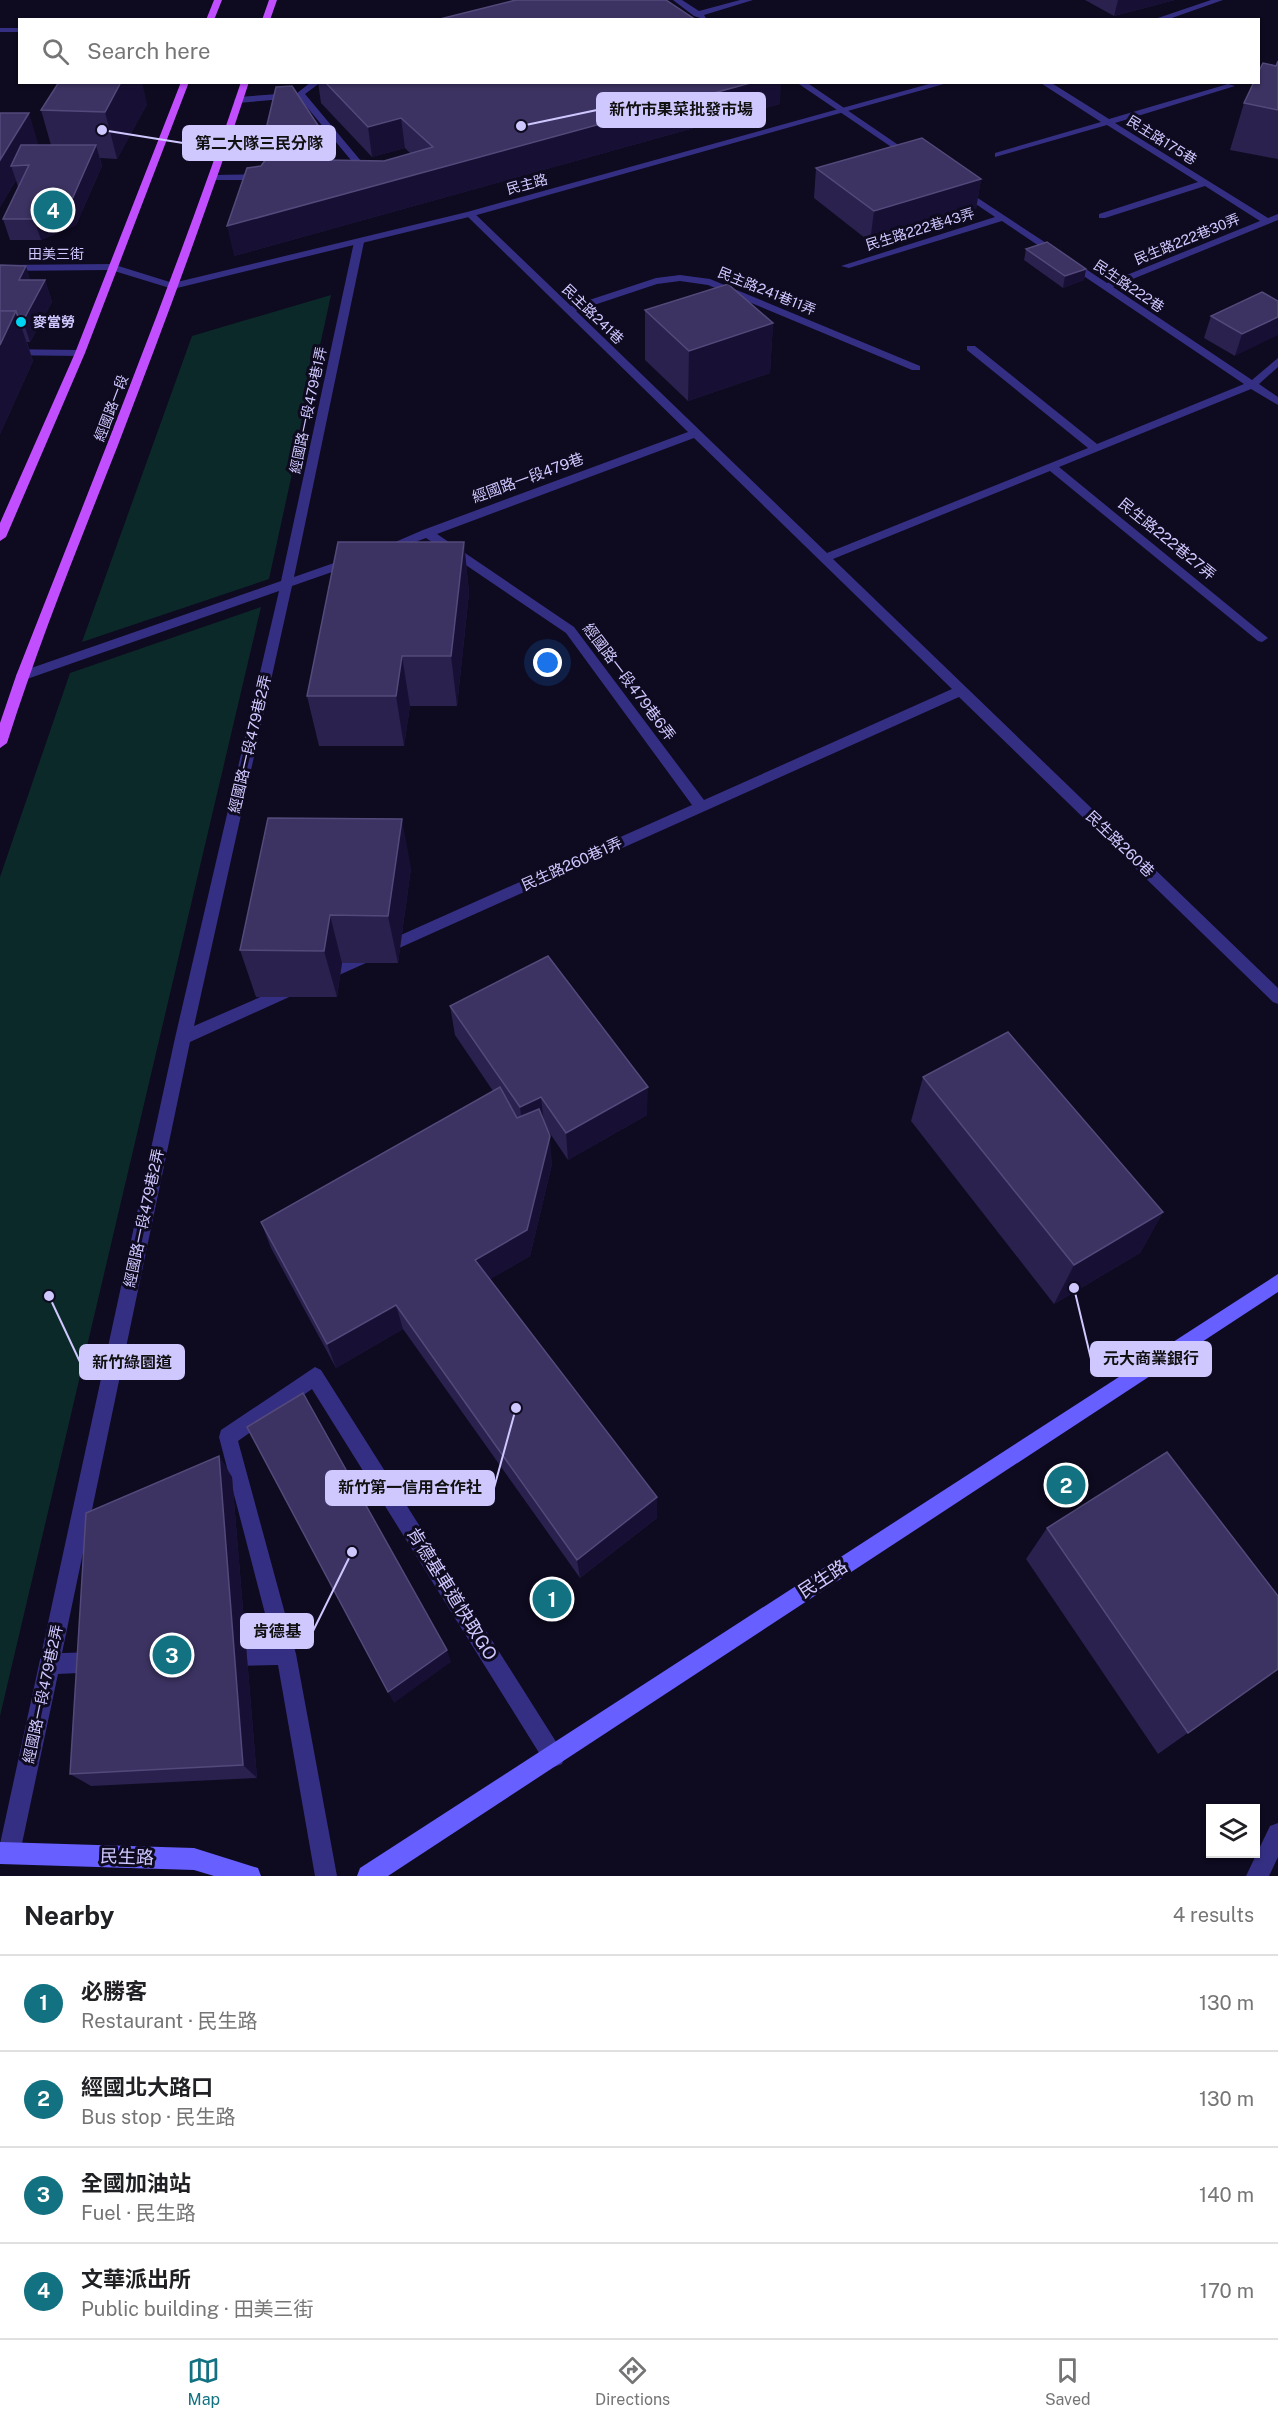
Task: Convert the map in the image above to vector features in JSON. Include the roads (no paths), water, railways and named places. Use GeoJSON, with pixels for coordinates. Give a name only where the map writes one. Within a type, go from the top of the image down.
{"type":"FeatureCollection","features":[{"type":"Feature","properties":{"kind":"main road"},"geometry":{"type":"LineString","coordinates":[[211,18],[218,0]]}},
{"type":"Feature","properties":{"kind":"main road"},"geometry":{"type":"LineString","coordinates":[[267,18],[273,0]]}},
{"type":"Feature","properties":{"kind":"main road"},"geometry":{"type":"LineString","coordinates":[[0,537],[80,353],[184,84]]}},
{"type":"Feature","properties":{"kind":"main road","name":"經國路一段"},"geometry":{"type":"LineString","coordinates":[[0,743],[22,676],[173,286],[213,178],[244,84]]}},
{"type":"Feature","properties":{"kind":"street"},"geometry":{"type":"LineString","coordinates":[[677,0],[703,18]]}},
{"type":"Feature","properties":{"kind":"street"},"geometry":{"type":"LineString","coordinates":[[697,14],[749,0]]}},
{"type":"Feature","properties":{"kind":"street"},"geometry":{"type":"LineString","coordinates":[[1162,18],[1219,0]]}},
{"type":"Feature","properties":{"kind":"street"},"geometry":{"type":"LineString","coordinates":[[0,30],[18,30]]}},
{"type":"Feature","properties":{"kind":"street"},"geometry":{"type":"LineString","coordinates":[[300,94],[314,84]]}},
{"type":"Feature","properties":{"kind":"street"},"geometry":{"type":"LineString","coordinates":[[803,84],[924,165]]}},
{"type":"Feature","properties":{"kind":"street","name":"民主路"},"geometry":{"type":"LineString","coordinates":[[173,286],[470,214],[940,84]]}},
{"type":"Feature","properties":{"kind":"street","name":"民主路175巷"},"geometry":{"type":"LineString","coordinates":[[1046,84],[1267,221]]}},
{"type":"Feature","properties":{"kind":"street"},"geometry":{"type":"LineString","coordinates":[[238,100],[300,94],[329,86]]}},
{"type":"Feature","properties":{"kind":"street"},"geometry":{"type":"LineString","coordinates":[[998,154],[1231,86]]}},
{"type":"Feature","properties":{"kind":"street"},"geometry":{"type":"LineString","coordinates":[[300,94],[367,174]]}},
{"type":"Feature","properties":{"kind":"street"},"geometry":{"type":"LineString","coordinates":[[357,177],[378,174]]}},
{"type":"Feature","properties":{"kind":"street"},"geometry":{"type":"LineString","coordinates":[[213,178],[279,177]]}},
{"type":"Feature","properties":{"kind":"street"},"geometry":{"type":"LineString","coordinates":[[1102,216],[1206,183]]}},
{"type":"Feature","properties":{"kind":"street","name":"民生路222巷"},"geometry":{"type":"LineString","coordinates":[[953,185],[1278,402]]}},
{"type":"Feature","properties":{"kind":"street","name":"民主路241巷"},"geometry":{"type":"LineString","coordinates":[[470,214],[697,433]]}},
{"type":"Feature","properties":{"kind":"street","name":"民生路222巷30弄"},"geometry":{"type":"LineString","coordinates":[[1106,287],[1278,217]]}},
{"type":"Feature","properties":{"kind":"street","name":"民生路222巷43弄"},"geometry":{"type":"LineString","coordinates":[[846,266],[1003,218]]}},
{"type":"Feature","properties":{"kind":"street","name":"經國路一段479巷1弄"},"geometry":{"type":"LineString","coordinates":[[286,585],[359,242]]}},
{"type":"Feature","properties":{"kind":"street"},"geometry":{"type":"LineString","coordinates":[[112,267],[173,286]]}},
{"type":"Feature","properties":{"kind":"street","name":"田美三街"},"geometry":{"type":"LineString","coordinates":[[0,268],[112,267]]}},
{"type":"Feature","properties":{"kind":"street","name":"民主路241巷11弄"},"geometry":{"type":"LineString","coordinates":[[570,310],[656,281],[680,278],[710,282],[916,368]]}},
{"type":"Feature","properties":{"kind":"street"},"geometry":{"type":"LineString","coordinates":[[971,348],[1095,448]]}},
{"type":"Feature","properties":{"kind":"street"},"geometry":{"type":"LineString","coordinates":[[0,352],[80,353]]}},
{"type":"Feature","properties":{"kind":"street"},"geometry":{"type":"LineString","coordinates":[[825,558],[1252,385],[1278,361]]}},
{"type":"Feature","properties":{"kind":"street"},"geometry":{"type":"LineString","coordinates":[[697,433],[962,690]]}},
{"type":"Feature","properties":{"kind":"street","name":"經國路一段479巷"},"geometry":{"type":"LineString","coordinates":[[22,676],[286,585],[697,433]]}},
{"type":"Feature","properties":{"kind":"street","name":"民生路222巷27弄"},"geometry":{"type":"LineString","coordinates":[[1051,466],[1262,638]]}},
{"type":"Feature","properties":{"kind":"street","name":"經國路一段479巷6弄"},"geometry":{"type":"LineString","coordinates":[[427,533],[570,630],[701,806]]}},
{"type":"Feature","properties":{"kind":"street","name":"經國路一段479巷2弄"},"geometry":{"type":"LineString","coordinates":[[4,1853],[49,1664],[183,1038],[286,585]]}},
{"type":"Feature","properties":{"kind":"street","name":"民生路260巷1弄"},"geometry":{"type":"LineString","coordinates":[[183,1038],[962,690]]}},
{"type":"Feature","properties":{"kind":"street","name":"民生路260巷"},"geometry":{"type":"LineString","coordinates":[[962,690],[1278,998]]}},
{"type":"Feature","properties":{"kind":"street","name":"民生路"},"geometry":{"type":"LineString","coordinates":[[368,1876],[1278,1282]]}},
{"type":"Feature","properties":{"kind":"street","name":"肯德基車道快取GO"},"geometry":{"type":"LineString","coordinates":[[286,1654],[228,1437],[315,1376],[554,1756]]}},
{"type":"Feature","properties":{"kind":"street"},"geometry":{"type":"LineString","coordinates":[[203,1657],[286,1654],[326,1876]]}},
{"type":"Feature","properties":{"kind":"street"},"geometry":{"type":"LineString","coordinates":[[49,1664],[120,1661]]}},
{"type":"Feature","properties":{"kind":"street"},"geometry":{"type":"LineString","coordinates":[[1257,1876],[1278,1834]]}},
{"type":"Feature","properties":{"kind":"street","name":"民生路"},"geometry":{"type":"LineString","coordinates":[[4,1853],[194,1859],[250,1876]]}},
{"type":"Feature","properties":{"kind":"place","name":"新竹市果菜批發市場"},"geometry":{"type":"Point","coordinates":[521,126]}},
{"type":"Feature","properties":{"kind":"place","name":"第二大隊三民分隊"},"geometry":{"type":"Point","coordinates":[102,130]}},
{"type":"Feature","properties":{"kind":"place","name":"文華派出所"},"geometry":{"type":"Point","coordinates":[53,210]}},
{"type":"Feature","properties":{"kind":"place","name":"麥當勞"},"geometry":{"type":"Point","coordinates":[21,322]}},
{"type":"Feature","properties":{"kind":"place","name":"元大商業銀行"},"geometry":{"type":"Point","coordinates":[1074,1288]}},
{"type":"Feature","properties":{"kind":"place","name":"新竹綠園道"},"geometry":{"type":"Point","coordinates":[49,1296]}},
{"type":"Feature","properties":{"kind":"place","name":"新竹第一信用合作社"},"geometry":{"type":"Point","coordinates":[516,1408]}},
{"type":"Feature","properties":{"kind":"place","name":"經國北大路口"},"geometry":{"type":"Point","coordinates":[1066,1485]}},
{"type":"Feature","properties":{"kind":"place","name":"肯德基"},"geometry":{"type":"Point","coordinates":[352,1552]}},
{"type":"Feature","properties":{"kind":"place","name":"必勝客"},"geometry":{"type":"Point","coordinates":[552,1599]}},
{"type":"Feature","properties":{"kind":"place","name":"全國加油站"},"geometry":{"type":"Point","coordinates":[172,1655]}}]}
